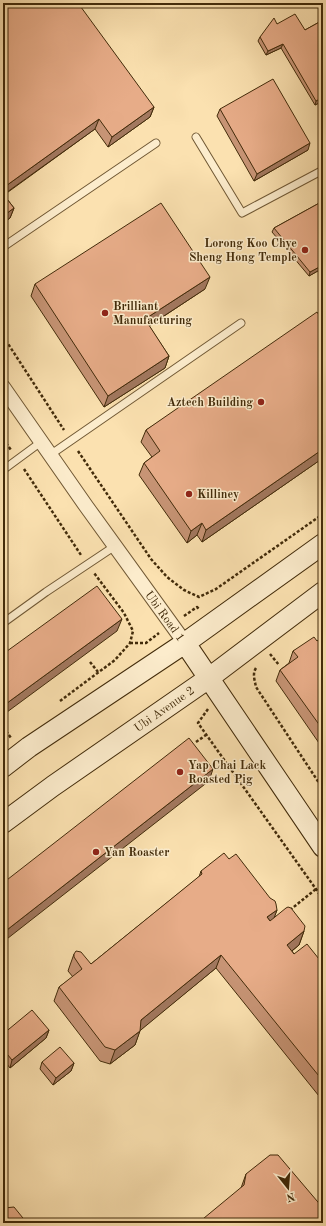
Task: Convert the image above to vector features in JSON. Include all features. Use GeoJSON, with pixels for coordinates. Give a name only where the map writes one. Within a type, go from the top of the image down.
{"type":"FeatureCollection","features":[{"type":"Feature","properties":{"kind":"main road"},"geometry":{"type":"LineString","coordinates":[[3,767],[29,746],[185,643],[323,544]]}},
{"type":"Feature","properties":{"kind":"main road","name":"Ubi Avenue 2"},"geometry":{"type":"LineString","coordinates":[[3,823],[59,782],[209,678],[323,592]]}},
{"type":"Feature","properties":{"kind":"main road","name":"Ubi Road 1"},"geometry":{"type":"LineString","coordinates":[[185,643],[323,848]]}},
{"type":"Feature","properties":{"kind":"street","name":"Ubi Road 1"},"geometry":{"type":"LineString","coordinates":[[3,387],[86,506],[185,643]]}},
{"type":"Feature","properties":{"kind":"lane"},"geometry":{"type":"LineString","coordinates":[[196,137],[242,213],[323,170]]}},
{"type":"Feature","properties":{"kind":"lane"},"geometry":{"type":"LineString","coordinates":[[3,247],[156,143]]}},
{"type":"Feature","properties":{"kind":"lane"},"geometry":{"type":"LineString","coordinates":[[50,455],[241,323]]}},
{"type":"Feature","properties":{"kind":"lane"},"geometry":{"type":"LineString","coordinates":[[3,470],[41,442]]}},
{"type":"Feature","properties":{"kind":"lane"},"geometry":{"type":"LineString","coordinates":[[3,623],[115,546]]}},
{"type":"Feature","properties":{"kind":"path"},"geometry":{"type":"LineString","coordinates":[[3,336],[71,441],[151,559],[167,577],[184,590],[199,597],[216,590],[323,514]]}},
{"type":"Feature","properties":{"kind":"path"},"geometry":{"type":"LineString","coordinates":[[3,439],[124,614],[133,631],[130,642],[116,660],[55,705]]}},
{"type":"Feature","properties":{"kind":"path"},"geometry":{"type":"LineString","coordinates":[[130,642],[146,643]]}},
{"type":"Feature","properties":{"kind":"path"},"geometry":{"type":"LineString","coordinates":[[270,654],[279,665]]}},
{"type":"Feature","properties":{"kind":"path"},"geometry":{"type":"LineString","coordinates":[[90,662],[98,672]]}},
{"type":"Feature","properties":{"kind":"path"},"geometry":{"type":"LineString","coordinates":[[254,670],[256,687],[323,789]]}},
{"type":"Feature","properties":{"kind":"path"},"geometry":{"type":"LineString","coordinates":[[210,706],[198,723],[323,899]]}},
{"type":"Feature","properties":{"kind":"path"},"geometry":{"type":"LineString","coordinates":[[3,727],[12,738],[7,742]]}},
{"type":"Feature","properties":{"kind":"path"},"geometry":{"type":"LineString","coordinates":[[196,742],[206,735]]}},
{"type":"Feature","properties":{"kind":"path"},"geometry":{"type":"LineString","coordinates":[[289,911],[316,889]]}},
{"type":"Feature","properties":{"kind":"building"},"geometry":{"type":"Polygon","coordinates":[[[3,3],[78,3],[154,107],[112,137],[99,119],[3,188],[3,3]]]}},
{"type":"Feature","properties":{"kind":"building"},"geometry":{"type":"Polygon","coordinates":[[[295,14],[305,30],[323,20],[323,97],[316,101],[283,44],[268,51],[260,37],[274,18],[277,24],[295,14]]]}},
{"type":"Feature","properties":{"kind":"building"},"geometry":{"type":"Polygon","coordinates":[[[273,79],[310,143],[257,174],[220,109],[273,79]]]}},
{"type":"Feature","properties":{"kind":"building"},"geometry":{"type":"Polygon","coordinates":[[[3,194],[14,208],[3,216],[3,194]]]}},
{"type":"Feature","properties":{"kind":"building","name":"Lorong Koo Chye Sheng Hong Temple"},"geometry":{"type":"Polygon","coordinates":[[[323,201],[323,265],[310,272],[274,228],[323,201]]]}},
{"type":"Feature","properties":{"kind":"building","name":"Brilliant Manufacturing"},"geometry":{"type":"Polygon","coordinates":[[[161,203],[210,277],[145,319],[169,356],[108,396],[35,284],[161,203]]]}},
{"type":"Feature","properties":{"kind":"building","name":"Aztech Building"},"geometry":{"type":"Polygon","coordinates":[[[317,312],[323,321],[323,449],[206,530],[202,523],[191,531],[144,463],[160,451],[146,430],[317,312]]]}},
{"type":"Feature","properties":{"kind":"building"},"geometry":{"type":"Polygon","coordinates":[[[97,586],[122,619],[3,706],[3,654],[97,586]]]}},
{"type":"Feature","properties":{"kind":"building"},"geometry":{"type":"Polygon","coordinates":[[[314,637],[317,641],[323,637],[323,730],[280,670],[298,657],[293,651],[314,637]]]}},
{"type":"Feature","properties":{"kind":"building"},"geometry":{"type":"Polygon","coordinates":[[[189,738],[213,769],[3,933],[3,883],[189,738]]]}},
{"type":"Feature","properties":{"kind":"building"},"geometry":{"type":"Polygon","coordinates":[[[224,853],[229,859],[236,854],[270,898],[275,901],[277,910],[267,917],[270,921],[288,907],[291,908],[305,926],[304,931],[287,945],[294,954],[307,944],[323,964],[323,1081],[221,955],[141,1020],[140,1031],[115,1050],[105,1047],[59,987],[82,969],[74,957],[76,951],[81,952],[91,964],[202,874],[201,871],[224,853]]]}},
{"type":"Feature","properties":{"kind":"building"},"geometry":{"type":"Polygon","coordinates":[[[32,1010],[49,1030],[12,1060],[3,1049],[3,1034],[32,1010]]]}},
{"type":"Feature","properties":{"kind":"building"},"geometry":{"type":"Polygon","coordinates":[[[60,1047],[74,1063],[56,1078],[42,1062],[60,1047]]]}},
{"type":"Feature","properties":{"kind":"building"},"geometry":{"type":"Polygon","coordinates":[[[270,1155],[278,1155],[323,1208],[323,1219],[318,1223],[198,1223],[244,1185],[246,1174],[270,1155]]]}},
{"type":"Feature","properties":{"kind":"building"},"geometry":{"type":"Polygon","coordinates":[[[14,1207],[27,1223],[3,1223],[3,1208],[14,1207]]]}},
{"type":"Feature","properties":{"kind":"place","name":"Lorong Koo Chye Sheng Hong Temple"},"geometry":{"type":"Point","coordinates":[305,250]}},
{"type":"Feature","properties":{"kind":"place","name":"Brilliant Manufacturing"},"geometry":{"type":"Point","coordinates":[105,313]}},
{"type":"Feature","properties":{"kind":"place","name":"Aztech Building"},"geometry":{"type":"Point","coordinates":[261,402]}},
{"type":"Feature","properties":{"kind":"place","name":"Killiney"},"geometry":{"type":"Point","coordinates":[189,494]}},
{"type":"Feature","properties":{"kind":"place","name":"Yap Chai Lack Roasted Pig"},"geometry":{"type":"Point","coordinates":[180,772]}},
{"type":"Feature","properties":{"kind":"place","name":"Yan Roaster"},"geometry":{"type":"Point","coordinates":[96,852]}}]}
